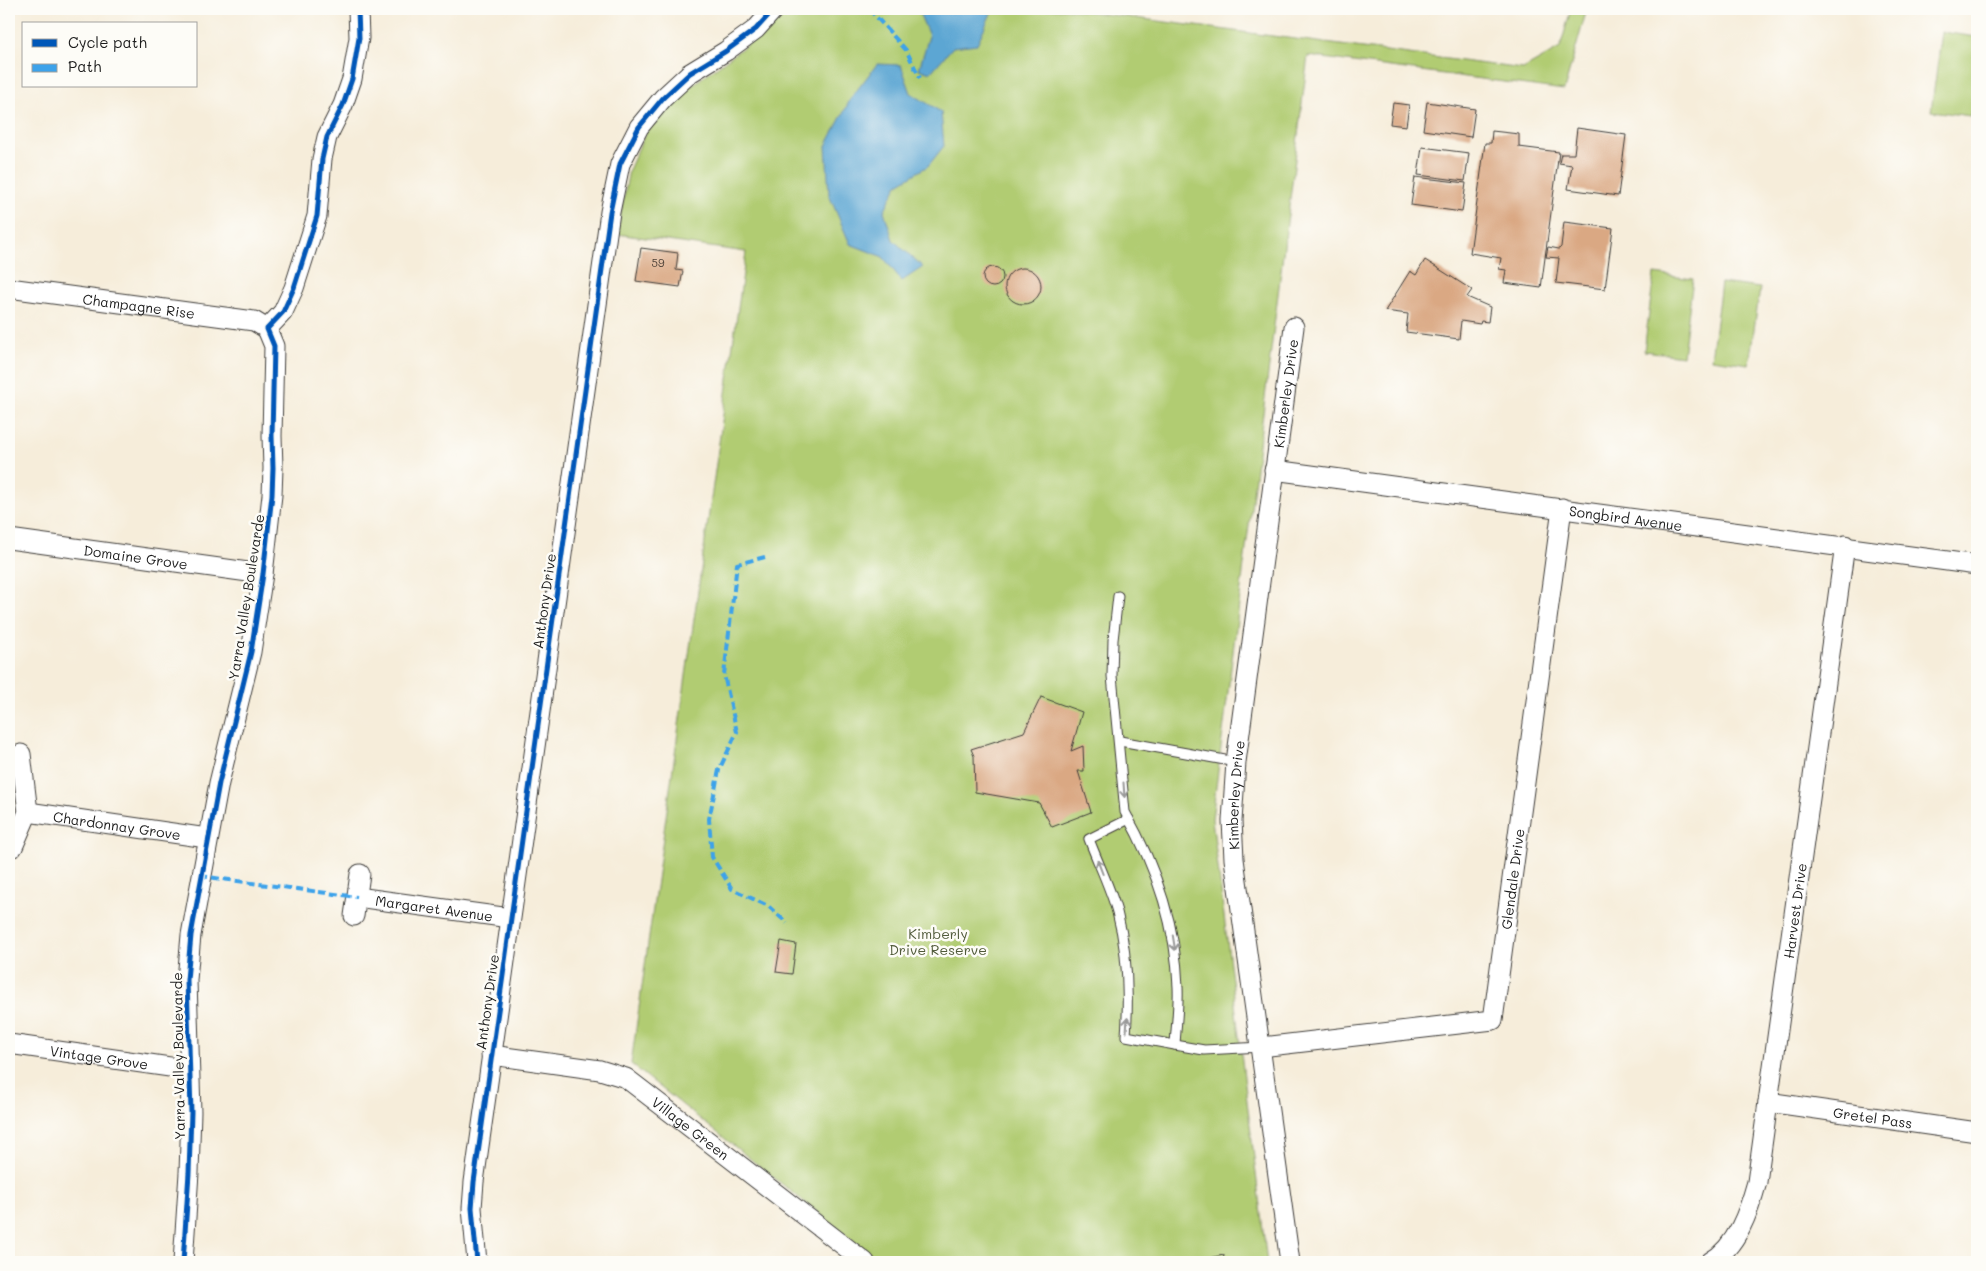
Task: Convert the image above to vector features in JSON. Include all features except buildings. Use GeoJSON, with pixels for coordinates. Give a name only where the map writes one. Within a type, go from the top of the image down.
{"type":"FeatureCollection","features":[{"type":"Feature","properties":{"kind":"street"},"geometry":{"type":"LineString","coordinates":[[267,330],[284,312],[294,288],[317,216],[322,159],[327,138],[343,105],[352,80],[359,38],[358,9]]}},
{"type":"Feature","properties":{"kind":"street","name":"Anthony Drive"},"geometry":{"type":"LineString","coordinates":[[477,1262],[472,1208],[491,1055],[610,212],[620,164],[638,127],[663,98],[690,74],[756,29],[774,9]]}},
{"type":"Feature","properties":{"kind":"street","name":"Champagne Rise"},"geometry":{"type":"LineString","coordinates":[[9,288],[254,321],[267,330]]}},
{"type":"Feature","properties":{"kind":"street","name":"Kimberley Drive"},"geometry":{"type":"LineString","coordinates":[[1290,1262],[1262,1047],[1234,859],[1232,821],[1236,762],[1294,328]]}},
{"type":"Feature","properties":{"kind":"street","name":"Yarra Valley Boulevarde"},"geometry":{"type":"LineString","coordinates":[[183,1262],[189,1173],[187,980],[190,935],[207,838],[247,669],[263,574],[272,495],[273,468],[274,346],[267,330]]}},
{"type":"Feature","properties":{"kind":"street","name":"Songbird Avenue"},"geometry":{"type":"LineString","coordinates":[[1274,470],[1845,545],[1977,565]]}},
{"type":"Feature","properties":{"kind":"street","name":"Glendale Drive"},"geometry":{"type":"LineString","coordinates":[[1262,1047],[1493,1020],[1562,508]]}},
{"type":"Feature","properties":{"kind":"street","name":"Domaine Grove"},"geometry":{"type":"LineString","coordinates":[[9,539],[263,574]]}},
{"type":"Feature","properties":{"kind":"street","name":"Harvest Drive"},"geometry":{"type":"LineString","coordinates":[[1710,1262],[1718,1257],[1737,1233],[1750,1209],[1757,1182],[1845,545]]}},
{"type":"Feature","properties":{"kind":"street"},"geometry":{"type":"LineString","coordinates":[[13,847],[28,812],[21,754]]}},
{"type":"Feature","properties":{"kind":"street","name":"Chardonnay Grove"},"geometry":{"type":"LineString","coordinates":[[28,812],[207,838]]}},
{"type":"Feature","properties":{"kind":"street","name":"Margaret Avenue"},"geometry":{"type":"LineString","coordinates":[[354,916],[360,874]]}},
{"type":"Feature","properties":{"kind":"street","name":"Margaret Avenue"},"geometry":{"type":"LineString","coordinates":[[357,897],[510,918]]}},
{"type":"Feature","properties":{"kind":"street","name":"Vintage Grove"},"geometry":{"type":"LineString","coordinates":[[9,1044],[170,1067],[189,1067]]}},
{"type":"Feature","properties":{"kind":"street","name":"Village Green"},"geometry":{"type":"LineString","coordinates":[[491,1055],[600,1070],[626,1078],[865,1262]]}},
{"type":"Feature","properties":{"kind":"street","name":"Gretel Pass"},"geometry":{"type":"LineString","coordinates":[[1768,1102],[1977,1132]]}},
{"type":"Feature","properties":{"kind":"lane"},"geometry":{"type":"LineString","coordinates":[[1118,596],[1113,640],[1112,676],[1120,741],[1125,812],[1160,884],[1172,927],[1178,989],[1175,1045]]}},
{"type":"Feature","properties":{"kind":"lane"},"geometry":{"type":"LineString","coordinates":[[1120,741],[1236,762]]}},
{"type":"Feature","properties":{"kind":"lane"},"geometry":{"type":"LineString","coordinates":[[1129,818],[1089,840],[1117,912],[1128,968],[1129,997],[1126,1036],[1204,1050],[1262,1047]]}},
{"type":"Feature","properties":{"kind":"green space","name":"Kimberly Drive Reserve"},"geometry":{"type":"Polygon","coordinates":[[[784,9],[1067,9],[1523,69],[1560,48],[1571,9],[1587,9],[1564,90],[1308,56],[1212,819],[1267,1262],[880,1262],[631,1064],[746,252],[617,234],[629,170],[647,129],[680,94],[760,35],[784,9]]]}},
{"type":"Feature","properties":{"kind":"green space"},"geometry":{"type":"Polygon","coordinates":[[[1942,32],[1977,37],[1977,71],[1971,116],[1931,111],[1942,32]]]}},
{"type":"Feature","properties":{"kind":"green space"},"geometry":{"type":"Polygon","coordinates":[[[1654,274],[1693,279],[1683,356],[1644,351],[1654,274]]]}},
{"type":"Feature","properties":{"kind":"green space"},"geometry":{"type":"Polygon","coordinates":[[[1721,283],[1760,288],[1749,364],[1711,359],[1721,283]]]}},
{"type":"Feature","properties":{"kind":"water"},"geometry":{"type":"Polygon","coordinates":[[[920,9],[993,9],[977,44],[953,47],[930,73],[919,69],[929,36],[920,15],[920,9]]]}},
{"type":"Feature","properties":{"kind":"water"},"geometry":{"type":"Polygon","coordinates":[[[877,64],[901,65],[911,93],[941,112],[944,146],[928,166],[898,184],[884,211],[893,240],[923,267],[902,281],[883,257],[850,244],[829,195],[826,146],[851,98],[877,64]]]}},
{"type":"Feature","properties":{"kind":"marked path"},"geometry":{"type":"LineString","coordinates":[[869,9],[906,50],[920,78]]}},
{"type":"Feature","properties":{"kind":"marked path"},"geometry":{"type":"LineString","coordinates":[[765,557],[737,564],[724,675],[737,732],[719,770],[709,819],[712,857],[732,889],[768,906],[787,923]]}},
{"type":"Feature","properties":{"kind":"marked path"},"geometry":{"type":"LineString","coordinates":[[200,876],[357,897]]}},
{"type":"Feature","properties":{"kind":"cycle path"},"geometry":{"type":"LineString","coordinates":[[183,1262],[191,1112],[187,980],[191,935],[219,783],[251,652],[263,574],[272,495],[273,468],[274,346],[267,329],[283,312],[294,288],[317,216],[322,159],[327,137],[343,105],[352,79],[359,38],[358,9]]}},
{"type":"Feature","properties":{"kind":"cycle path"},"geometry":{"type":"LineString","coordinates":[[477,1262],[472,1208],[474,1182],[610,212],[620,164],[639,127],[663,98],[690,73],[726,51],[756,29],[774,9]]}}]}
